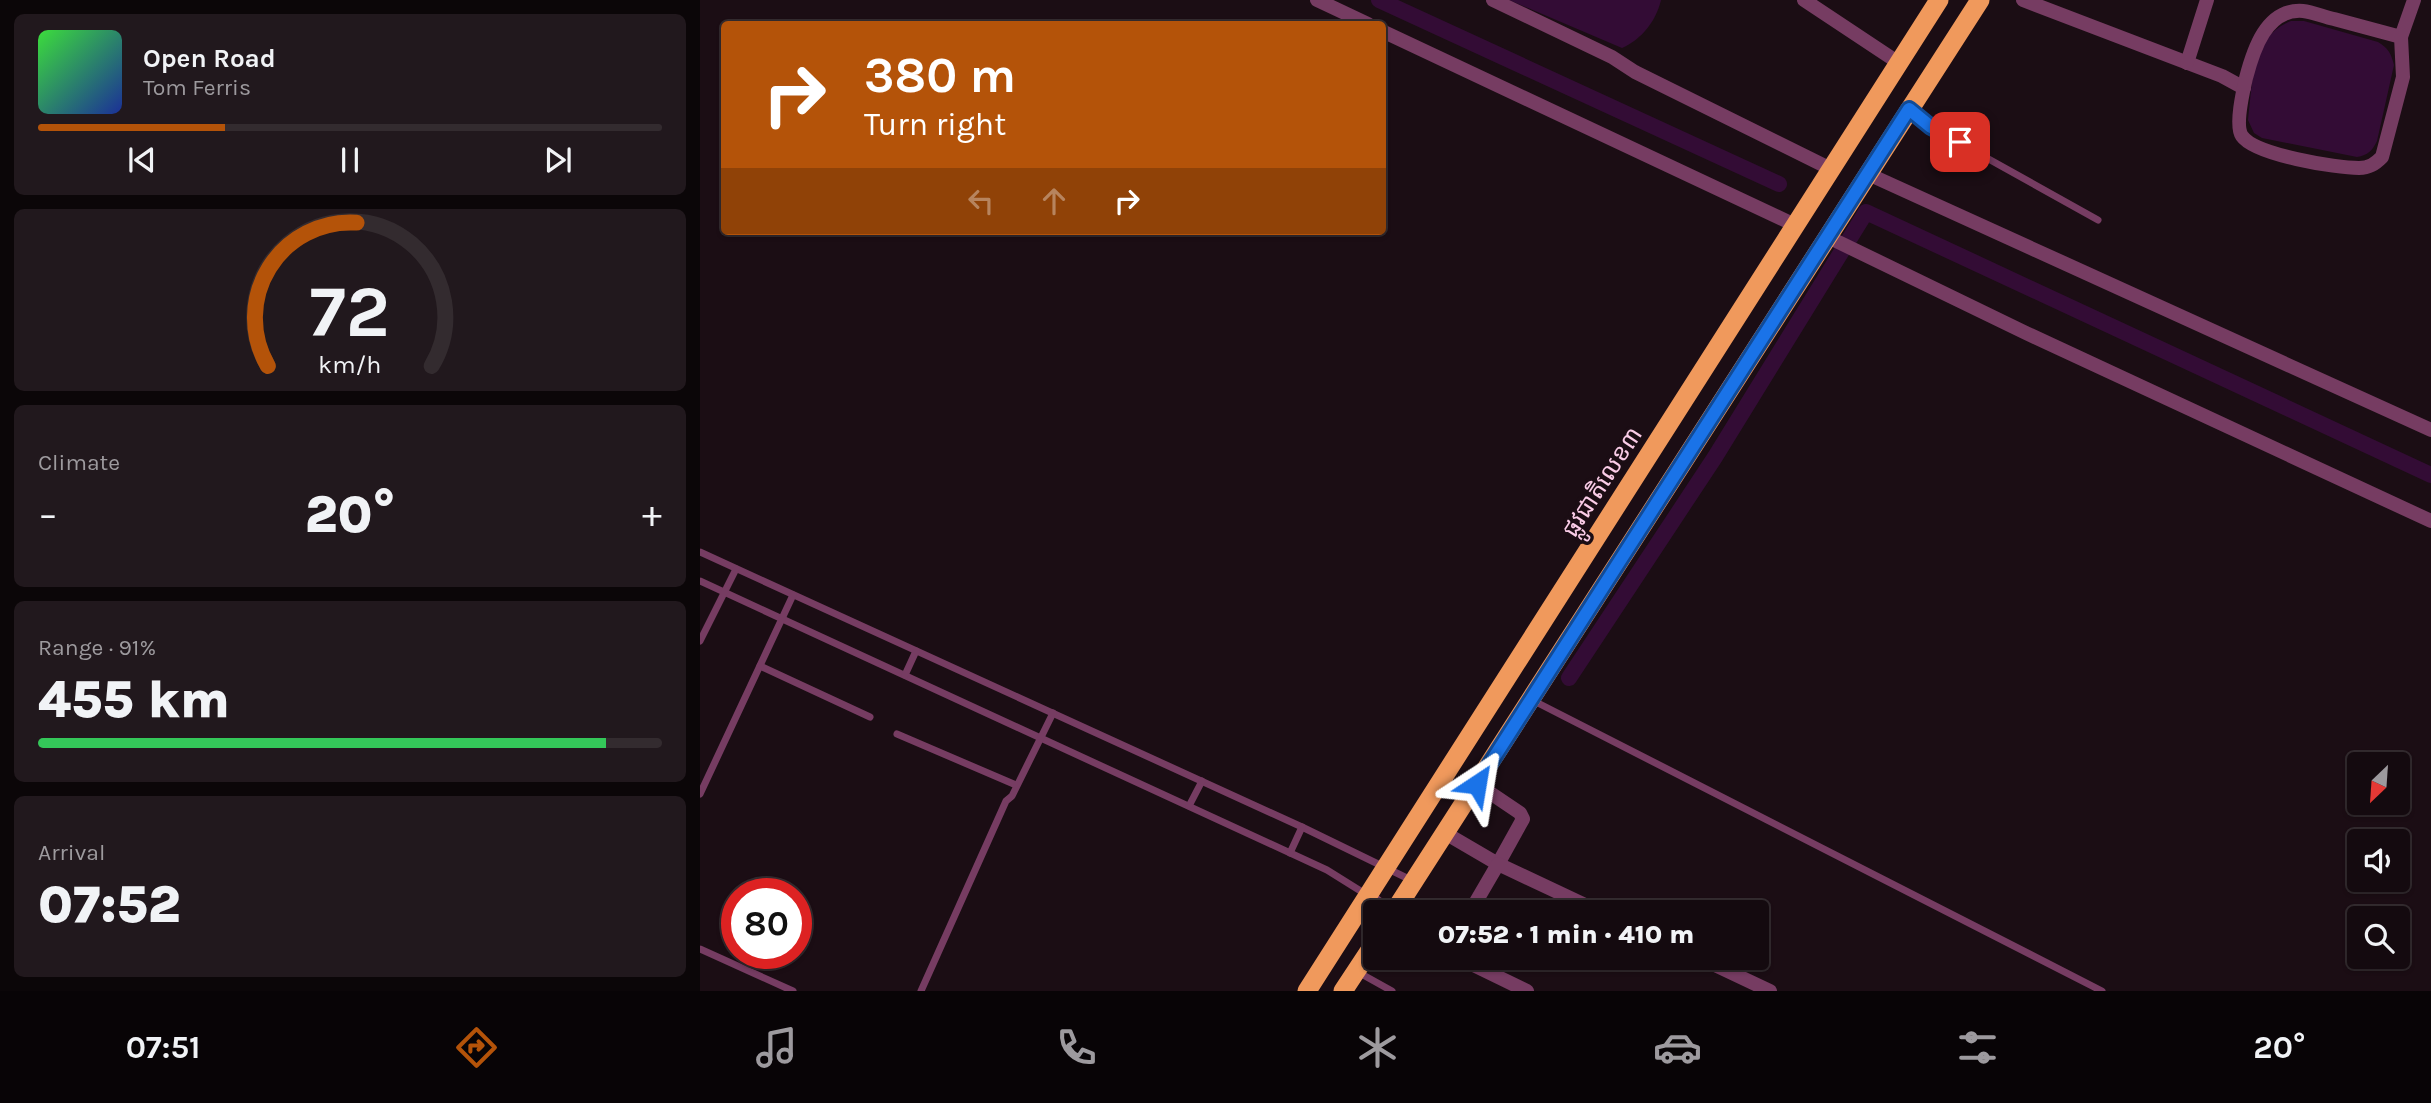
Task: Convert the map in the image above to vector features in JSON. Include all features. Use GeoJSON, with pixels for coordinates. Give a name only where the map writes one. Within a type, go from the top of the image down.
{"type":"FeatureCollection","features":[{"type":"Feature","properties":{"kind":"highway","name":"ផ្លូវជាតិលេខ៣"},"geometry":{"type":"LineString","coordinates":[[1307,991],[1939,0]]}},
{"type":"Feature","properties":{"kind":"highway"},"geometry":{"type":"LineString","coordinates":[[1402,900],[1980,0]]}},
{"type":"Feature","properties":{"kind":"highway"},"geometry":{"type":"LineString","coordinates":[[1343,991],[1363,960]]}},
{"type":"Feature","properties":{"kind":"street"},"geometry":{"type":"LineString","coordinates":[[1317,0],[1362,21]]}},
{"type":"Feature","properties":{"kind":"street"},"geometry":{"type":"LineString","coordinates":[[1493,0],[1612,57],[1635,72],[1830,172]]}},
{"type":"Feature","properties":{"kind":"street"},"geometry":{"type":"LineString","coordinates":[[1804,0],[1899,63]]}},
{"type":"Feature","properties":{"kind":"street"},"geometry":{"type":"LineString","coordinates":[[2023,0],[2222,76],[2244,88]]}},
{"type":"Feature","properties":{"kind":"street"},"geometry":{"type":"LineString","coordinates":[[2187,63],[2207,0]]}},
{"type":"Feature","properties":{"kind":"street"},"geometry":{"type":"LineString","coordinates":[[2401,37],[2303,11],[2281,15],[2256,43],[2244,88],[2239,128],[2242,136],[2249,143],[2286,157],[2360,169],[2372,166],[2382,157],[2403,77],[2401,37],[2414,0]]}},
{"type":"Feature","properties":{"kind":"street"},"geometry":{"type":"LineString","coordinates":[[1386,33],[1799,220]]}},
{"type":"Feature","properties":{"kind":"street"},"geometry":{"type":"LineString","coordinates":[[1864,180],[2431,430]]}},
{"type":"Feature","properties":{"kind":"street"},"geometry":{"type":"LineString","coordinates":[[1830,233],[2026,332],[2431,521]]}},
{"type":"Feature","properties":{"kind":"street"},"geometry":{"type":"LineString","coordinates":[[1477,784],[1520,813],[1523,819],[1477,900]]}},
{"type":"Feature","properties":{"kind":"street"},"geometry":{"type":"LineString","coordinates":[[1445,833],[1498,864],[1574,900]]}},
{"type":"Feature","properties":{"kind":"street"},"geometry":{"type":"LineString","coordinates":[[1368,896],[1373,900]]}},
{"type":"Feature","properties":{"kind":"street"},"geometry":{"type":"LineString","coordinates":[[1484,970],[1527,991]]}},
{"type":"Feature","properties":{"kind":"street"},"geometry":{"type":"LineString","coordinates":[[1726,970],[1770,991]]}},
{"type":"Feature","properties":{"kind":"lane"},"geometry":{"type":"LineString","coordinates":[[1909,109],[1931,127],[2098,220]]}},
{"type":"Feature","properties":{"kind":"lane"},"geometry":{"type":"LineString","coordinates":[[700,552],[1303,827],[1415,882]]}},
{"type":"Feature","properties":{"kind":"lane"},"geometry":{"type":"LineString","coordinates":[[700,641],[736,569]]}},
{"type":"Feature","properties":{"kind":"lane"},"geometry":{"type":"LineString","coordinates":[[700,581],[1327,870],[1368,896]]}},
{"type":"Feature","properties":{"kind":"lane"},"geometry":{"type":"LineString","coordinates":[[700,794],[793,595]]}},
{"type":"Feature","properties":{"kind":"lane"},"geometry":{"type":"LineString","coordinates":[[905,675],[916,651]]}},
{"type":"Feature","properties":{"kind":"lane"},"geometry":{"type":"LineString","coordinates":[[760,666],[870,717]]}},
{"type":"Feature","properties":{"kind":"lane"},"geometry":{"type":"LineString","coordinates":[[1531,700],[2102,991]]}},
{"type":"Feature","properties":{"kind":"lane"},"geometry":{"type":"LineString","coordinates":[[921,991],[1006,801],[1012,796],[1053,713]]}},
{"type":"Feature","properties":{"kind":"lane"},"geometry":{"type":"LineString","coordinates":[[897,734],[1016,785]]}},
{"type":"Feature","properties":{"kind":"lane"},"geometry":{"type":"LineString","coordinates":[[1189,806],[1202,781]]}},
{"type":"Feature","properties":{"kind":"lane"},"geometry":{"type":"LineString","coordinates":[[1290,853],[1303,827]]}},
{"type":"Feature","properties":{"kind":"lane"},"geometry":{"type":"LineString","coordinates":[[700,949],[793,991]]}},
{"type":"Feature","properties":{"kind":"lane"},"geometry":{"type":"LineString","coordinates":[[1356,971],[1392,991]]}},
{"type":"Feature","properties":{"kind":"shaded area"},"geometry":{"type":"Polygon","coordinates":[[[1509,0],[1661,0],[1656,15],[1647,28],[1636,40],[1622,48],[1509,0]]]}},
{"type":"Feature","properties":{"kind":"shaded area"},"geometry":{"type":"Polygon","coordinates":[[[2291,21],[2304,21],[2378,42],[2390,54],[2394,65],[2377,141],[2367,154],[2357,157],[2262,138],[2254,133],[2248,120],[2256,62],[2268,38],[2291,21]]]}},
{"type":"Feature","properties":{"kind":"waterway"},"geometry":{"type":"LineString","coordinates":[[1379,0],[1779,184]]}},
{"type":"Feature","properties":{"kind":"waterway"},"geometry":{"type":"LineString","coordinates":[[1569,678],[1715,457],[1866,212],[2431,475]]}},
{"type":"Feature","properties":{"kind":"route"},"geometry":{"type":"LineString","coordinates":[[1477,784],[1909,109],[1931,127],[1960,142]]}}]}
